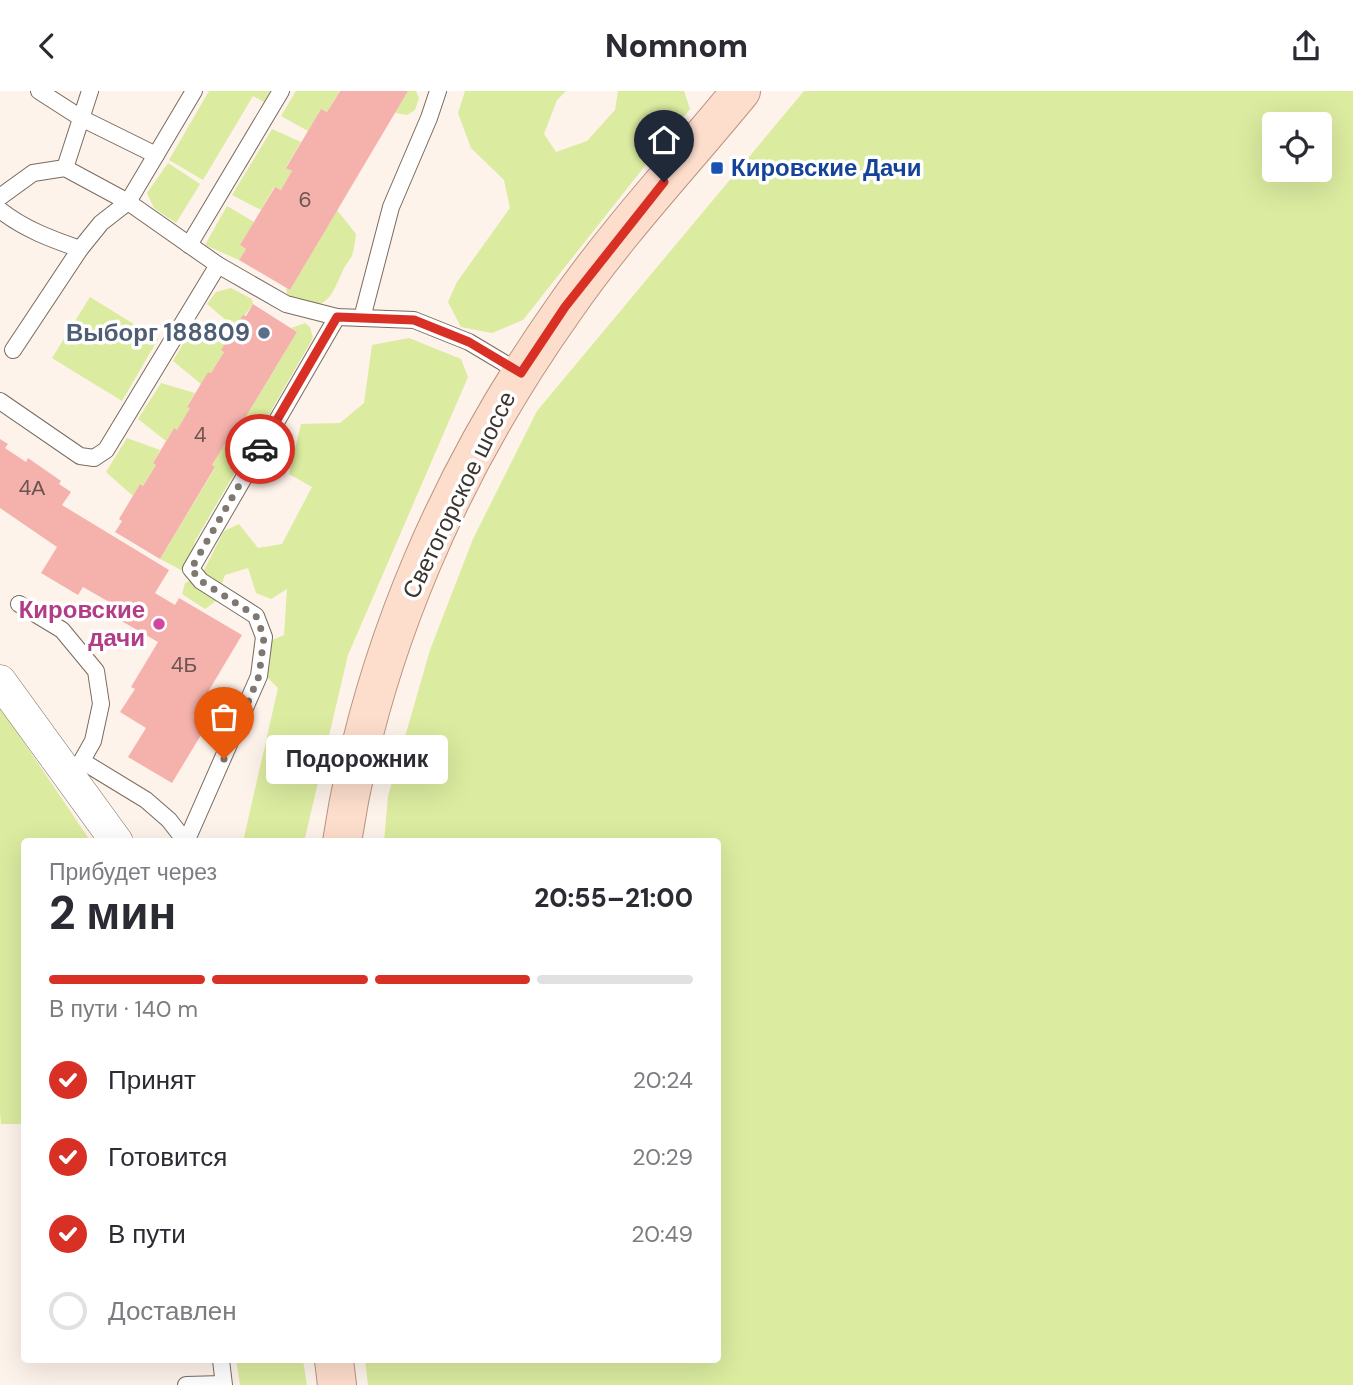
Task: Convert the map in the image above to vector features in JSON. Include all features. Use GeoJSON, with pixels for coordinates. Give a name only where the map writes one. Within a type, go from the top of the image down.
{"type":"FeatureCollection","features":[{"type":"Feature","properties":{"kind":"main road","name":"Светогорское шоссе"},"geometry":{"type":"LineString","coordinates":[[343,838],[367,723],[396,625],[432,540],[493,417],[565,307],[646,203],[741,91]]}},
{"type":"Feature","properties":{"kind":"main road"},"geometry":{"type":"LineString","coordinates":[[334,1363],[337,1385]]}},
{"type":"Feature","properties":{"kind":"street"},"geometry":{"type":"LineString","coordinates":[[0,681],[76,771],[115,838]]}},
{"type":"Feature","properties":{"kind":"lane"},"geometry":{"type":"LineString","coordinates":[[39,91],[81,118],[156,155]]}},
{"type":"Feature","properties":{"kind":"lane"},"geometry":{"type":"LineString","coordinates":[[65,168],[90,91]]}},
{"type":"Feature","properties":{"kind":"lane"},"geometry":{"type":"LineString","coordinates":[[13,350],[80,249],[101,223],[128,202],[194,91]]}},
{"type":"Feature","properties":{"kind":"lane"},"geometry":{"type":"LineString","coordinates":[[189,245],[281,91]]}},
{"type":"Feature","properties":{"kind":"lane"},"geometry":{"type":"LineString","coordinates":[[362,318],[391,207],[438,91]]}},
{"type":"Feature","properties":{"kind":"lane"},"geometry":{"type":"LineString","coordinates":[[0,197],[33,173],[65,168],[128,202],[218,265],[286,304],[337,317],[414,320],[469,342],[521,373]]}},
{"type":"Feature","properties":{"kind":"lane"},"geometry":{"type":"LineString","coordinates":[[0,210],[14,221],[43,236],[80,249]]}},
{"type":"Feature","properties":{"kind":"lane"},"geometry":{"type":"LineString","coordinates":[[0,401],[80,456],[94,458],[106,450],[218,265]]}},
{"type":"Feature","properties":{"kind":"lane"},"geometry":{"type":"LineString","coordinates":[[188,838],[259,676],[264,637],[256,616],[201,581],[191,569],[337,317]]}},
{"type":"Feature","properties":{"kind":"lane"},"geometry":{"type":"LineString","coordinates":[[19,604],[62,629],[96,671],[101,704],[93,741],[76,771],[146,800],[169,820],[183,838]]}},
{"type":"Feature","properties":{"kind":"lane"},"geometry":{"type":"LineString","coordinates":[[186,1385],[224,1385],[220,1363]]}},
{"type":"Feature","properties":{"kind":"green space"},"geometry":{"type":"Polygon","coordinates":[[[209,91],[270,91],[264,102],[253,96],[203,180],[169,160],[209,91]]]}},
{"type":"Feature","properties":{"kind":"green space"},"geometry":{"type":"Polygon","coordinates":[[[296,91],[339,92],[327,112],[321,109],[308,131],[281,116],[296,91]]]}},
{"type":"Feature","properties":{"kind":"green space"},"geometry":{"type":"Polygon","coordinates":[[[408,91],[416,91],[419,98],[415,110],[407,115],[395,113],[408,91]]]}},
{"type":"Feature","properties":{"kind":"green space"},"geometry":{"type":"Polygon","coordinates":[[[465,91],[566,91],[557,100],[544,134],[556,152],[587,141],[615,110],[618,91],[684,91],[690,109],[523,320],[492,333],[461,327],[448,302],[457,282],[510,208],[504,180],[471,148],[458,113],[465,91]]]}},
{"type":"Feature","properties":{"kind":"green space"},"geometry":{"type":"Polygon","coordinates":[[[804,91],[1353,91],[1353,1385],[368,1385],[365,1363],[721,1363],[721,838],[384,838],[388,796],[430,650],[473,539],[537,411],[804,91]]]}},
{"type":"Feature","properties":{"kind":"green space"},"geometry":{"type":"Polygon","coordinates":[[[272,129],[301,142],[286,167],[292,172],[281,190],[274,187],[261,210],[232,195],[272,129]]]}},
{"type":"Feature","properties":{"kind":"green space"},"geometry":{"type":"Polygon","coordinates":[[[168,163],[200,184],[176,223],[154,208],[147,193],[168,163]]]}},
{"type":"Feature","properties":{"kind":"green space"},"geometry":{"type":"Polygon","coordinates":[[[227,206],[254,222],[240,245],[246,249],[239,260],[205,245],[227,206]]]}},
{"type":"Feature","properties":{"kind":"green space"},"geometry":{"type":"Polygon","coordinates":[[[337,210],[356,234],[352,256],[329,298],[317,304],[309,304],[287,294],[286,288],[290,290],[337,210]]]}},
{"type":"Feature","properties":{"kind":"green space"},"geometry":{"type":"Polygon","coordinates":[[[231,288],[252,299],[253,304],[235,328],[207,304],[216,292],[231,288]]]}},
{"type":"Feature","properties":{"kind":"green space"},"geometry":{"type":"Polygon","coordinates":[[[90,297],[158,339],[122,401],[52,358],[90,297]]]}},
{"type":"Feature","properties":{"kind":"green space"},"geometry":{"type":"Polygon","coordinates":[[[305,323],[310,327],[313,338],[258,438],[195,541],[189,565],[183,571],[160,559],[215,468],[212,465],[239,421],[242,423],[297,332],[291,328],[305,323]]]}},
{"type":"Feature","properties":{"kind":"green space"},"geometry":{"type":"Polygon","coordinates":[[[194,325],[230,336],[222,349],[224,352],[201,384],[173,361],[194,325]]]}},
{"type":"Feature","properties":{"kind":"green space"},"geometry":{"type":"Polygon","coordinates":[[[409,338],[461,359],[468,377],[348,655],[305,838],[244,838],[278,688],[267,677],[270,641],[284,635],[287,589],[271,599],[256,593],[248,568],[225,575],[216,601],[205,609],[182,594],[185,583],[201,576],[224,531],[239,524],[258,548],[282,544],[312,487],[289,474],[301,424],[340,423],[364,403],[372,345],[409,338]]]}},
{"type":"Feature","properties":{"kind":"green space"},"geometry":{"type":"Polygon","coordinates":[[[161,383],[195,393],[177,430],[174,428],[166,441],[138,419],[161,383]]]}},
{"type":"Feature","properties":{"kind":"green space"},"geometry":{"type":"Polygon","coordinates":[[[127,438],[160,450],[153,463],[156,465],[133,496],[106,472],[127,438]]]}},
{"type":"Feature","properties":{"kind":"green space"},"geometry":{"type":"Polygon","coordinates":[[[0,707],[88,838],[21,838],[21,1124],[1,1124],[0,707]]]}},
{"type":"Feature","properties":{"kind":"green space"},"geometry":{"type":"Polygon","coordinates":[[[236,1363],[303,1363],[307,1385],[240,1385],[236,1363]]]}},
{"type":"Feature","properties":{"kind":"building"},"geometry":{"type":"Polygon","coordinates":[[[340,91],[408,91],[290,290],[239,260],[246,249],[240,245],[275,187],[281,190],[292,171],[286,168],[321,109],[327,112],[340,91]]]}},
{"type":"Feature","properties":{"kind":"building"},"geometry":{"type":"Polygon","coordinates":[[[253,304],[297,332],[242,423],[239,421],[212,465],[215,467],[160,559],[115,532],[122,521],[119,519],[140,484],[143,486],[174,428],[177,430],[208,372],[211,373],[224,352],[221,350],[253,304]]]}},
{"type":"Feature","properties":{"kind":"building"},"geometry":{"type":"Polygon","coordinates":[[[0,439],[8,444],[5,448],[26,462],[28,458],[61,481],[59,484],[71,492],[62,505],[169,570],[155,593],[175,605],[179,598],[242,635],[193,717],[207,725],[172,783],[128,757],[146,728],[120,712],[135,689],[131,687],[158,642],[118,619],[123,610],[83,587],[78,595],[41,573],[57,547],[0,508],[0,439]]]}},
{"type":"Feature","properties":{"kind":"way so far"},"geometry":{"type":"LineString","coordinates":[[224,759],[259,676],[264,637],[256,616],[201,581],[191,569],[260,449]]}},
{"type":"Feature","properties":{"kind":"place","name":"Кировские Дачи"},"geometry":{"type":"Point","coordinates":[717,168]}},
{"type":"Feature","properties":{"kind":"place","name":"Выборг 188809"},"geometry":{"type":"Point","coordinates":[264,333]}},
{"type":"Feature","properties":{"kind":"place","name":"Кировские дачи"},"geometry":{"type":"Point","coordinates":[159,624]}},
{"type":"Feature","properties":{"kind":"place","name":"Подорожник"},"geometry":{"type":"Point","coordinates":[224,759]}},
{"type":"Feature","properties":{"kind":"route"},"geometry":{"type":"LineString","coordinates":[[260,449],[337,317],[414,320],[469,342],[521,373],[565,307],[664,182]]}}]}
